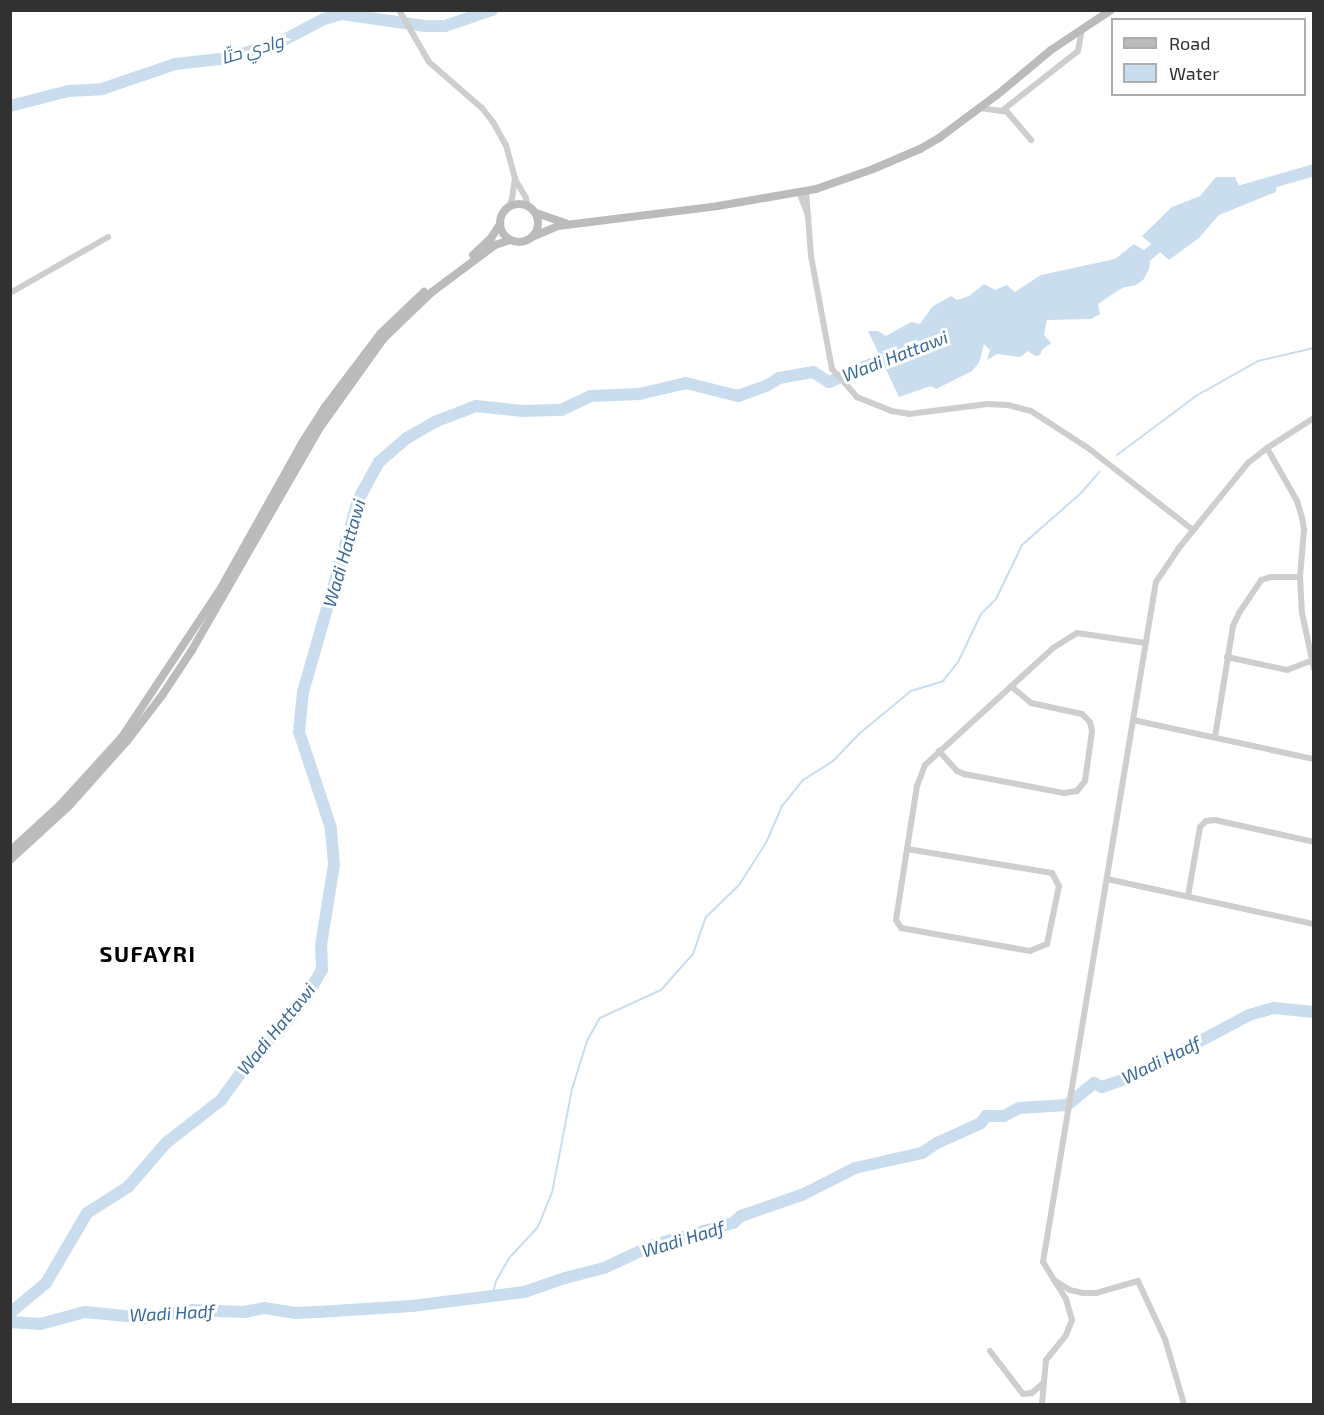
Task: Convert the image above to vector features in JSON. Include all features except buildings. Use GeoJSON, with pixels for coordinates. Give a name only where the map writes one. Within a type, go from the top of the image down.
{"type":"FeatureCollection","features":[{"type":"Feature","properties":{"kind":"main road"},"geometry":{"type":"LineString","coordinates":[[10,860],[69,806],[127,741],[163,694],[192,650],[315,436],[358,371],[384,338],[437,288],[495,245],[510,240],[522,242],[549,229],[803,191],[837,183],[907,156],[939,138],[1082,27],[1111,10]]}},
{"type":"Feature","properties":{"kind":"main road"},"geometry":{"type":"LineString","coordinates":[[510,240],[502,231],[501,218],[508,208],[522,204],[536,213],[574,224]]}},
{"type":"Feature","properties":{"kind":"main road"},"geometry":{"type":"LineString","coordinates":[[532,237],[538,226],[536,213]]}},
{"type":"Feature","properties":{"kind":"main road"},"geometry":{"type":"LineString","coordinates":[[10,851],[60,805],[111,750],[144,707],[221,588],[302,443],[367,350],[407,306],[477,251],[500,224]]}},
{"type":"Feature","properties":{"kind":"street"},"geometry":{"type":"LineString","coordinates":[[399,10],[429,62],[482,108],[493,122],[506,145],[515,178],[528,207]]}},
{"type":"Feature","properties":{"kind":"street"},"geometry":{"type":"LineString","coordinates":[[1003,110],[1078,51],[1082,27]]}},
{"type":"Feature","properties":{"kind":"street"},"geometry":{"type":"LineString","coordinates":[[980,108],[1003,110],[1010,114],[1031,140]]}},
{"type":"Feature","properties":{"kind":"street"},"geometry":{"type":"LineString","coordinates":[[508,208],[515,178]]}},
{"type":"Feature","properties":{"kind":"street"},"geometry":{"type":"LineString","coordinates":[[803,191],[808,216],[811,256],[832,369],[857,397],[891,411],[909,414],[987,404],[1008,405],[1031,411],[1088,448],[1193,530]]}},
{"type":"Feature","properties":{"kind":"street"},"geometry":{"type":"LineString","coordinates":[[10,293],[108,237]]}},
{"type":"Feature","properties":{"kind":"street"},"geometry":{"type":"LineString","coordinates":[[1042,1404],[1046,1360],[1066,1335],[1072,1320],[1066,1299],[1043,1262],[1156,582],[1231,482],[1267,448],[1314,418]]}},
{"type":"Feature","properties":{"kind":"street"},"geometry":{"type":"LineString","coordinates":[[1267,448],[1297,501],[1302,517],[1304,530],[1300,577],[1310,661],[1314,669]]}},
{"type":"Feature","properties":{"kind":"street"},"geometry":{"type":"LineString","coordinates":[[1215,737],[1233,626],[1253,588],[1261,580],[1272,577],[1300,577]]}},
{"type":"Feature","properties":{"kind":"street"},"geometry":{"type":"LineString","coordinates":[[907,849],[1052,873],[1059,886],[1047,945],[1030,951],[901,928],[896,920],[907,849],[921,771],[939,751],[1053,648],[1077,633],[1145,643]]}},
{"type":"Feature","properties":{"kind":"street"},"geometry":{"type":"LineString","coordinates":[[1227,657],[1287,670],[1310,661]]}},
{"type":"Feature","properties":{"kind":"street"},"geometry":{"type":"LineString","coordinates":[[939,751],[957,771],[964,774],[1064,793],[1077,791],[1085,781],[1092,731],[1090,722],[1082,714],[1031,703],[1011,686]]}},
{"type":"Feature","properties":{"kind":"street"},"geometry":{"type":"LineString","coordinates":[[1133,720],[1314,759]]}},
{"type":"Feature","properties":{"kind":"street"},"geometry":{"type":"LineString","coordinates":[[1188,896],[1200,827],[1206,821],[1215,820],[1314,842]]}},
{"type":"Feature","properties":{"kind":"street"},"geometry":{"type":"LineString","coordinates":[[1107,879],[1314,924]]}},
{"type":"Feature","properties":{"kind":"street"},"geometry":{"type":"LineString","coordinates":[[1054,1280],[1070,1290],[1083,1293],[1096,1293],[1138,1281],[1165,1339],[1184,1404]]}},
{"type":"Feature","properties":{"kind":"street"},"geometry":{"type":"LineString","coordinates":[[990,1351],[1023,1394],[1032,1393],[1044,1382]]}},
{"type":"Feature","properties":{"kind":"water"},"geometry":{"type":"Polygon","coordinates":[[[1216,177],[1235,177],[1239,186],[1249,192],[1261,184],[1277,181],[1276,192],[1219,215],[1199,238],[1169,260],[1142,236],[1172,207],[1200,196],[1216,177]]]}},
{"type":"Feature","properties":{"kind":"water"},"geometry":{"type":"Polygon","coordinates":[[[1134,244],[1151,254],[1149,269],[1144,279],[1136,285],[1122,288],[1098,304],[1100,314],[1091,319],[1047,320],[1044,335],[1051,343],[1042,350],[1040,355],[1035,356],[1028,351],[1020,357],[997,354],[987,360],[990,350],[984,344],[979,363],[972,371],[936,389],[931,386],[899,397],[868,331],[878,331],[886,336],[911,322],[920,324],[932,307],[951,296],[957,300],[969,296],[984,284],[995,290],[1007,285],[1015,292],[1041,275],[1115,259],[1134,244]]]}},
{"type":"Feature","properties":{"kind":"waterway","name":"وادي حتّا"},"geometry":{"type":"LineString","coordinates":[[10,106],[68,91],[102,89],[175,64],[229,58],[280,42],[324,19],[342,14],[425,26],[445,26],[492,10]]}},
{"type":"Feature","properties":{"kind":"waterway","name":"Wadi Hattawi"},"geometry":{"type":"LineString","coordinates":[[1231,194],[1314,170]]}},
{"type":"Feature","properties":{"kind":"waterway","name":"Wadi Hattawi"},"geometry":{"type":"LineString","coordinates":[[1138,263],[1168,238]]}},
{"type":"Feature","properties":{"kind":"waterway"},"geometry":{"type":"LineString","coordinates":[[1117,455],[1196,396],[1258,361],[1314,348]]}},
{"type":"Feature","properties":{"kind":"waterway","name":"Wadi Hattawi"},"geometry":{"type":"LineString","coordinates":[[10,1313],[46,1283],[87,1213],[128,1187],[166,1143],[221,1100],[251,1059],[277,1034],[305,999],[322,970],[321,945],[334,865],[331,828],[299,732],[303,692],[358,500],[379,462],[407,438],[437,421],[476,406],[523,411],[561,410],[591,396],[639,394],[686,383],[738,396],[768,385],[779,378],[813,372],[829,382],[897,353]]}},
{"type":"Feature","properties":{"kind":"waterway"},"geometry":{"type":"LineString","coordinates":[[492,1297],[496,1281],[510,1257],[538,1227],[552,1193],[572,1089],[587,1041],[600,1018],[661,990],[693,954],[706,917],[739,885],[767,841],[782,806],[803,780],[833,761],[860,733],[911,691],[943,681],[958,662],[981,614],[996,599],[1022,545],[1081,493],[1099,472]]}},
{"type":"Feature","properties":{"kind":"waterway","name":"Wadi Hadf"},"geometry":{"type":"LineString","coordinates":[[10,1322],[40,1324],[85,1312],[146,1318],[191,1310],[244,1312],[264,1308],[296,1313],[318,1312],[412,1306],[524,1292],[604,1268],[653,1245],[733,1223],[741,1216],[804,1194],[855,1168],[922,1153],[937,1143],[981,1123],[986,1116],[1004,1116],[1019,1108],[1067,1105],[1094,1083],[1102,1087],[1134,1076],[1249,1015],[1274,1008],[1314,1012]]}},
{"type":"Feature","properties":{"kind":"district","name":"SUFAYRI"},"geometry":{"type":"Point","coordinates":[148,954]}}]}
